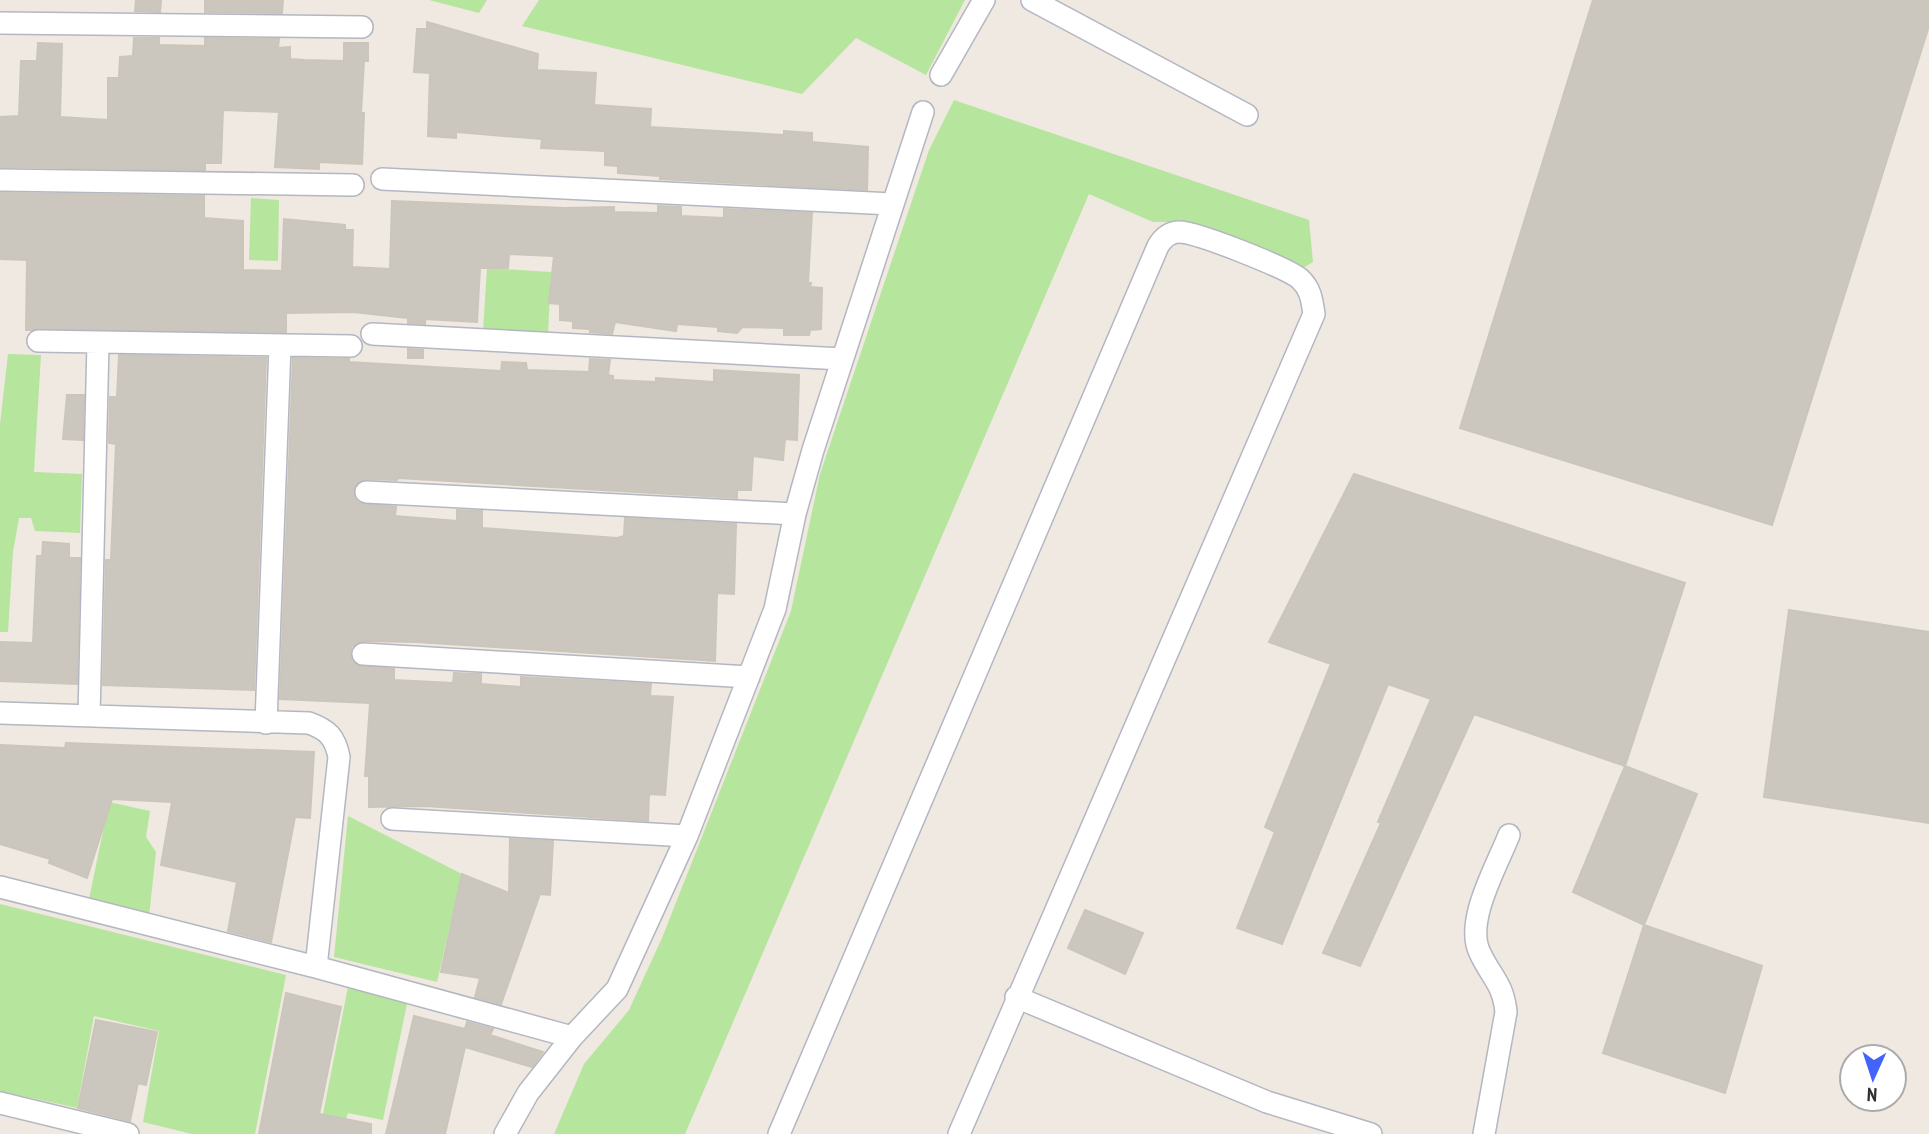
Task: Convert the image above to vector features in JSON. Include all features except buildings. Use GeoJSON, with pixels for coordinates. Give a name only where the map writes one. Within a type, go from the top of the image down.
{"type":"FeatureCollection","features":[{"type":"Feature","properties":{"kind":"street"},"geometry":{"type":"LineString","coordinates":[[941,75],[984,0]]}},
{"type":"Feature","properties":{"kind":"street"},"geometry":{"type":"LineString","coordinates":[[1032,0],[1247,115]]}},
{"type":"Feature","properties":{"kind":"street"},"geometry":{"type":"LineString","coordinates":[[0,23],[362,27]]}},
{"type":"Feature","properties":{"kind":"street"},"geometry":{"type":"LineString","coordinates":[[505,1134],[528,1093],[572,1037],[617,989],[687,836],[775,609],[795,514],[842,359],[923,112]]}},
{"type":"Feature","properties":{"kind":"street"},"geometry":{"type":"LineString","coordinates":[[382,179],[892,204]]}},
{"type":"Feature","properties":{"kind":"street"},"geometry":{"type":"LineString","coordinates":[[0,180],[353,185]]}},
{"type":"Feature","properties":{"kind":"street"},"geometry":{"type":"LineString","coordinates":[[779,1134],[1158,246],[1164,237],[1179,232],[1208,238],[1300,278],[1310,293],[1314,314],[1016,996],[959,1134]]}},
{"type":"Feature","properties":{"kind":"street"},"geometry":{"type":"LineString","coordinates":[[372,334],[842,359]]}},
{"type":"Feature","properties":{"kind":"street"},"geometry":{"type":"LineString","coordinates":[[38,341],[351,346]]}},
{"type":"Feature","properties":{"kind":"street"},"geometry":{"type":"LineString","coordinates":[[89,716],[98,343]]}},
{"type":"Feature","properties":{"kind":"street"},"geometry":{"type":"LineString","coordinates":[[266,723],[280,346]]}},
{"type":"Feature","properties":{"kind":"street"},"geometry":{"type":"LineString","coordinates":[[366,492],[795,514]]}},
{"type":"Feature","properties":{"kind":"street"},"geometry":{"type":"LineString","coordinates":[[363,654],[749,677]]}},
{"type":"Feature","properties":{"kind":"street"},"geometry":{"type":"LineString","coordinates":[[0,713],[309,723],[327,730],[336,742],[339,757],[316,967]]}},
{"type":"Feature","properties":{"kind":"street"},"geometry":{"type":"LineString","coordinates":[[392,819],[687,836]]}},
{"type":"Feature","properties":{"kind":"street"},"geometry":{"type":"LineString","coordinates":[[1483,1134],[1506,1012],[1504,993],[1475,942],[1474,924],[1509,835]]}},
{"type":"Feature","properties":{"kind":"street"},"geometry":{"type":"LineString","coordinates":[[0,887],[316,967],[572,1037]]}},
{"type":"Feature","properties":{"kind":"street"},"geometry":{"type":"LineString","coordinates":[[1016,996],[1267,1102],[1371,1134]]}},
{"type":"Feature","properties":{"kind":"street"},"geometry":{"type":"LineString","coordinates":[[0,1103],[128,1134]]}},
{"type":"Feature","properties":{"kind":"green space"},"geometry":{"type":"Polygon","coordinates":[[[429,0],[487,0],[479,13],[429,0]]]}},
{"type":"Feature","properties":{"kind":"green space"},"geometry":{"type":"Polygon","coordinates":[[[539,0],[965,0],[926,75],[856,38],[802,94],[522,26],[539,0]]]}},
{"type":"Feature","properties":{"kind":"green space"},"geometry":{"type":"Polygon","coordinates":[[[954,100],[1309,220],[1313,262],[1300,270],[1174,222],[1153,222],[1089,194],[685,1134],[554,1134],[584,1064],[629,1010],[662,938],[791,611],[820,474],[929,150],[954,100]]]}},
{"type":"Feature","properties":{"kind":"green space"},"geometry":{"type":"Polygon","coordinates":[[[251,198],[279,200],[278,261],[249,260],[251,198]]]}},
{"type":"Feature","properties":{"kind":"green space"},"geometry":{"type":"Polygon","coordinates":[[[487,268],[551,272],[548,334],[483,331],[487,268]]]}},
{"type":"Feature","properties":{"kind":"green space"},"geometry":{"type":"Polygon","coordinates":[[[8,354],[41,355],[34,472],[82,474],[80,533],[35,531],[31,518],[19,518],[13,552],[8,632],[0,632],[0,424],[8,354]]]}},
{"type":"Feature","properties":{"kind":"green space"},"geometry":{"type":"Polygon","coordinates":[[[109,802],[150,811],[146,837],[156,852],[149,916],[88,904],[109,802]]]}},
{"type":"Feature","properties":{"kind":"green space"},"geometry":{"type":"Polygon","coordinates":[[[348,816],[462,874],[437,982],[334,957],[348,816]]]}},
{"type":"Feature","properties":{"kind":"green space"},"geometry":{"type":"Polygon","coordinates":[[[0,904],[286,975],[255,1134],[192,1134],[143,1122],[159,1031],[94,1016],[77,1108],[0,1091],[0,904]]]}},
{"type":"Feature","properties":{"kind":"green space"},"geometry":{"type":"Polygon","coordinates":[[[348,987],[408,999],[383,1120],[348,1113],[341,1134],[319,1134],[348,987]]]}}]}
